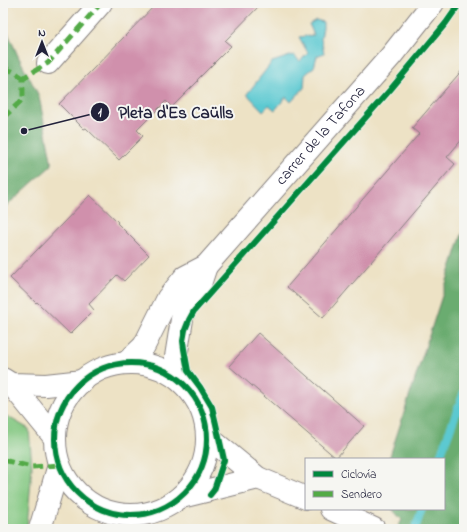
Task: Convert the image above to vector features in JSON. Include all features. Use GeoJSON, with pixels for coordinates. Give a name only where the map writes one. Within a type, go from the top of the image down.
{"type":"FeatureCollection","features":[{"type":"Feature","properties":{"kind":"street"},"geometry":{"type":"LineString","coordinates":[[48,63],[101,3]]}},
{"type":"Feature","properties":{"kind":"street","name":"carrer de la Tafona"},"geometry":{"type":"LineString","coordinates":[[206,266],[391,56],[433,3]]}},
{"type":"Feature","properties":{"kind":"street"},"geometry":{"type":"LineString","coordinates":[[126,363],[144,346],[168,298],[185,277],[206,266]]}},
{"type":"Feature","properties":{"kind":"street"},"geometry":{"type":"LineString","coordinates":[[178,378],[176,357],[183,313],[199,287],[206,266]]}},
{"type":"Feature","properties":{"kind":"street"},"geometry":{"type":"LineString","coordinates":[[126,363],[144,364],[162,369],[178,378],[194,394],[204,414],[208,437],[205,459],[196,480],[181,497],[164,508],[116,522],[102,510],[84,499],[69,484],[59,465],[55,438],[57,423],[64,403],[79,383],[101,369],[126,363]]}},
{"type":"Feature","properties":{"kind":"street"},"geometry":{"type":"LineString","coordinates":[[7,381],[46,385],[83,381]]}},
{"type":"Feature","properties":{"kind":"street"},"geometry":{"type":"LineString","coordinates":[[7,381],[55,438]]}},
{"type":"Feature","properties":{"kind":"street"},"geometry":{"type":"LineString","coordinates":[[208,437],[258,478],[305,498]]}},
{"type":"Feature","properties":{"kind":"street"},"geometry":{"type":"LineString","coordinates":[[40,529],[59,465]]}},
{"type":"Feature","properties":{"kind":"street"},"geometry":{"type":"LineString","coordinates":[[181,497],[258,478]]}},
{"type":"Feature","properties":{"kind":"street"},"geometry":{"type":"LineString","coordinates":[[333,510],[374,529]]}},
{"type":"Feature","properties":{"kind":"green space"},"geometry":{"type":"Polygon","coordinates":[[[3,22],[19,58],[39,96],[52,165],[3,209],[3,22]]]}},
{"type":"Feature","properties":{"kind":"green space"},"geometry":{"type":"Polygon","coordinates":[[[464,228],[464,529],[397,529],[402,520],[393,510],[445,510],[445,458],[389,458],[464,228]]]}},
{"type":"Feature","properties":{"kind":"green space"},"geometry":{"type":"Polygon","coordinates":[[[3,414],[29,429],[32,467],[27,529],[3,529],[3,414]]]}},
{"type":"Feature","properties":{"kind":"water"},"geometry":{"type":"Polygon","coordinates":[[[316,20],[323,22],[321,39],[324,53],[317,56],[314,67],[305,75],[304,88],[291,102],[286,97],[275,110],[269,105],[263,111],[247,94],[272,62],[293,55],[300,61],[308,53],[299,37],[314,35],[309,24],[316,20]]]}},
{"type":"Feature","properties":{"kind":"building"},"geometry":{"type":"Polygon","coordinates":[[[157,3],[262,3],[225,41],[231,46],[197,80],[198,81],[172,107],[166,101],[137,130],[143,136],[119,160],[86,128],[84,129],[59,104],[157,3]]]}},
{"type":"Feature","properties":{"kind":"building"},"geometry":{"type":"Polygon","coordinates":[[[464,68],[464,137],[447,157],[455,164],[323,318],[287,287],[419,134],[412,128],[464,68]]]}},
{"type":"Feature","properties":{"kind":"building"},"geometry":{"type":"Polygon","coordinates":[[[90,195],[149,255],[124,281],[117,275],[89,304],[94,310],[70,334],[10,278],[90,195]]]}},
{"type":"Feature","properties":{"kind":"building"},"geometry":{"type":"Polygon","coordinates":[[[258,333],[364,426],[336,458],[229,366],[258,333]]]}},
{"type":"Feature","properties":{"kind":"waterway"},"geometry":{"type":"LineString","coordinates":[[439,458],[464,392]]}},
{"type":"Feature","properties":{"kind":"waterway"},"geometry":{"type":"LineString","coordinates":[[415,529],[422,510]]}},
{"type":"Feature","properties":{"kind":"marked path"},"geometry":{"type":"LineString","coordinates":[[3,118],[23,99],[23,78],[48,63],[101,3]]}},
{"type":"Feature","properties":{"kind":"marked path"},"geometry":{"type":"LineString","coordinates":[[3,69],[16,73],[23,78]]}},
{"type":"Feature","properties":{"kind":"marked path"},"geometry":{"type":"LineString","coordinates":[[3,460],[32,467],[59,465]]}},
{"type":"Feature","properties":{"kind":"cycle path"},"geometry":{"type":"LineString","coordinates":[[210,495],[214,490],[224,460],[212,407],[188,371],[183,341],[189,320],[194,311],[390,90],[446,23],[460,3]]}},
{"type":"Feature","properties":{"kind":"cycle path"},"geometry":{"type":"LineString","coordinates":[[124,363],[138,363],[153,366],[167,372],[185,385],[198,403],[204,417],[207,439],[204,461],[198,475],[185,493],[167,506],[153,512],[138,515],[124,515],[109,512],[95,506],[83,498],[72,487],[64,475],[58,461],[55,446],[55,432],[58,417],[64,403],[72,391],[83,380],[95,372],[109,366],[124,363]]}},
{"type":"Feature","properties":{"kind":"place","name":"Pleta d'Es Caülls"},"geometry":{"type":"Point","coordinates":[24,131]}}]}
